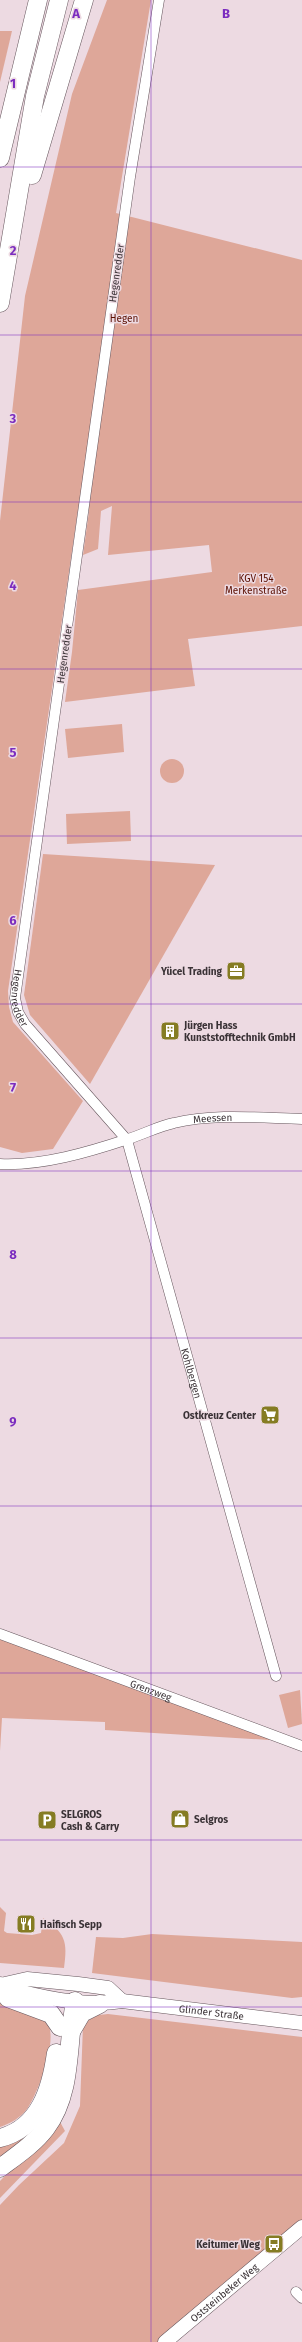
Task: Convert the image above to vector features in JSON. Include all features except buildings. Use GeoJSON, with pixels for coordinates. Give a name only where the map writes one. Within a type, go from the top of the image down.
{"type":"FeatureCollection","features":[{"type":"Feature","properties":{"kind":"highway"},"geometry":{"type":"LineString","coordinates":[[0,158],[38,0]]}},
{"type":"Feature","properties":{"kind":"highway"},"geometry":{"type":"LineString","coordinates":[[0,303],[35,96],[59,0]]}},
{"type":"Feature","properties":{"kind":"highway"},"geometry":{"type":"LineString","coordinates":[[5,270],[53,99],[84,0]]}},
{"type":"Feature","properties":{"kind":"highway"},"geometry":{"type":"LineString","coordinates":[[0,1986],[8,1998],[51,2014],[65,2031]]}},
{"type":"Feature","properties":{"kind":"highway"},"geometry":{"type":"LineString","coordinates":[[0,2168],[37,2138],[53,2117],[63,2092],[65,2031],[71,1992]]}},
{"type":"Feature","properties":{"kind":"highway"},"geometry":{"type":"LineString","coordinates":[[0,2138],[15,2132],[26,2124],[37,2112],[44,2101],[51,2081],[65,2031],[82,2013],[100,2004]]}},
{"type":"Feature","properties":{"kind":"main road","name":"Glinder Straße"},"geometry":{"type":"LineString","coordinates":[[0,1986],[26,1994],[71,1992],[108,1988],[122,2001]]}},
{"type":"Feature","properties":{"kind":"main road","name":"Glinder Straße"},"geometry":{"type":"LineString","coordinates":[[71,1992],[100,2004],[122,2001],[302,2024]]}},
{"type":"Feature","properties":{"kind":"main road","name":"Oststeinbeker Weg"},"geometry":{"type":"LineString","coordinates":[[165,2342],[302,2227]]}},
{"type":"Feature","properties":{"kind":"street","name":"Hegenredder"},"geometry":{"type":"LineString","coordinates":[[127,1140],[25,1024],[18,1012],[15,986],[130,177],[159,0]]}},
{"type":"Feature","properties":{"kind":"street","name":"Meessen"},"geometry":{"type":"LineString","coordinates":[[127,1140],[174,1123],[211,1118],[302,1119]]}},
{"type":"Feature","properties":{"kind":"street"},"geometry":{"type":"LineString","coordinates":[[0,1164],[40,1161],[127,1140]]}},
{"type":"Feature","properties":{"kind":"street","name":"Kohlbergen"},"geometry":{"type":"LineString","coordinates":[[127,1140],[276,1676]]}},
{"type":"Feature","properties":{"kind":"street","name":"Grenzweg"},"geometry":{"type":"LineString","coordinates":[[0,1634],[302,1746]]}},
{"type":"Feature","properties":{"kind":"green space"},"geometry":{"type":"Polygon","coordinates":[[[107,0],[151,0],[116,213],[302,260],[302,626],[188,639],[195,686],[65,702],[78,590],[212,572],[209,545],[108,555],[112,506],[101,511],[98,549],[83,555],[89,511],[78,510],[8,991],[9,1007],[13,1022],[83,1101],[53,1149],[22,1153],[0,1147],[0,521],[25,296],[72,94],[107,0]]]}},
{"type":"Feature","properties":{"kind":"green space"},"geometry":{"type":"Polygon","coordinates":[[[0,31],[12,31],[0,82],[0,31]]]}},
{"type":"Feature","properties":{"kind":"green space"},"geometry":{"type":"Polygon","coordinates":[[[122,724],[124,752],[68,758],[65,729],[122,724]]]}},
{"type":"Feature","properties":{"kind":"green space"},"geometry":{"type":"Polygon","coordinates":[[[172,759],[181,762],[184,771],[181,780],[172,783],[163,780],[160,771],[163,762],[172,759]]]}},
{"type":"Feature","properties":{"kind":"green space"},"geometry":{"type":"Polygon","coordinates":[[[130,811],[131,841],[67,844],[66,814],[130,811]]]}},
{"type":"Feature","properties":{"kind":"green space"},"geometry":{"type":"Polygon","coordinates":[[[43,854],[215,865],[90,1084],[30,1015],[24,995],[43,854]]]}},
{"type":"Feature","properties":{"kind":"green space"},"geometry":{"type":"Polygon","coordinates":[[[0,1637],[270,1737],[269,1740],[105,1730],[105,1722],[2,1718],[0,1751],[0,1637]]]}},
{"type":"Feature","properties":{"kind":"green space"},"geometry":{"type":"Polygon","coordinates":[[[300,1690],[302,1724],[288,1728],[279,1695],[300,1690]]]}},
{"type":"Feature","properties":{"kind":"green space"},"geometry":{"type":"Polygon","coordinates":[[[0,1907],[6,1913],[4,1931],[7,1933],[32,1935],[41,1933],[43,1918],[56,1928],[65,1944],[66,1951],[64,1968],[0,1963],[0,1907]]]}},
{"type":"Feature","properties":{"kind":"green space"},"geometry":{"type":"Polygon","coordinates":[[[152,1934],[302,1942],[302,1997],[292,1998],[92,1973],[96,1937],[123,1938],[152,1934]]]}},
{"type":"Feature","properties":{"kind":"green space"},"geometry":{"type":"Polygon","coordinates":[[[0,2003],[32,2011],[38,2014],[47,2022],[50,2030],[50,2041],[46,2066],[32,2101],[27,2109],[18,2118],[0,2127],[0,2003]]]}},
{"type":"Feature","properties":{"kind":"green space"},"geometry":{"type":"Polygon","coordinates":[[[108,2014],[302,2037],[302,2222],[158,2342],[0,2342],[0,2205],[64,2143],[80,2106],[83,2025],[90,2016],[108,2014]]]}},
{"type":"Feature","properties":{"kind":"green space"},"geometry":{"type":"Polygon","coordinates":[[[59,2120],[65,2131],[0,2198],[0,2181],[59,2120]]]}},
{"type":"Feature","properties":{"kind":"green space"},"geometry":{"type":"Polygon","coordinates":[[[41,2124],[0,2160],[0,2141],[41,2124]]]}},
{"type":"Feature","properties":{"kind":"place","name":"Yücel Trading"},"geometry":{"type":"Point","coordinates":[236,971]}},
{"type":"Feature","properties":{"kind":"place","name":"Jürgen Hass Kunststofftechnik GmbH"},"geometry":{"type":"Point","coordinates":[170,1031]}},
{"type":"Feature","properties":{"kind":"place","name":"Ostkreuz Center"},"geometry":{"type":"Point","coordinates":[270,1415]}},
{"type":"Feature","properties":{"kind":"place","name":"Selgros"},"geometry":{"type":"Point","coordinates":[180,1819]}},
{"type":"Feature","properties":{"kind":"place","name":"SELGROS Cash & Carry"},"geometry":{"type":"Point","coordinates":[47,1820]}},
{"type":"Feature","properties":{"kind":"place","name":"Haifisch Sepp"},"geometry":{"type":"Point","coordinates":[26,1924]}},
{"type":"Feature","properties":{"kind":"place","name":"Keitumer Weg"},"geometry":{"type":"Point","coordinates":[274,2244]}},
{"type":"Feature","properties":{"kind":"park label","name":"Hegen"},"geometry":{"type":"Point","coordinates":[124,318]}},
{"type":"Feature","properties":{"kind":"park label","name":"KGV 154 Merkenstraße"},"geometry":{"type":"Point","coordinates":[256,584]}}]}
